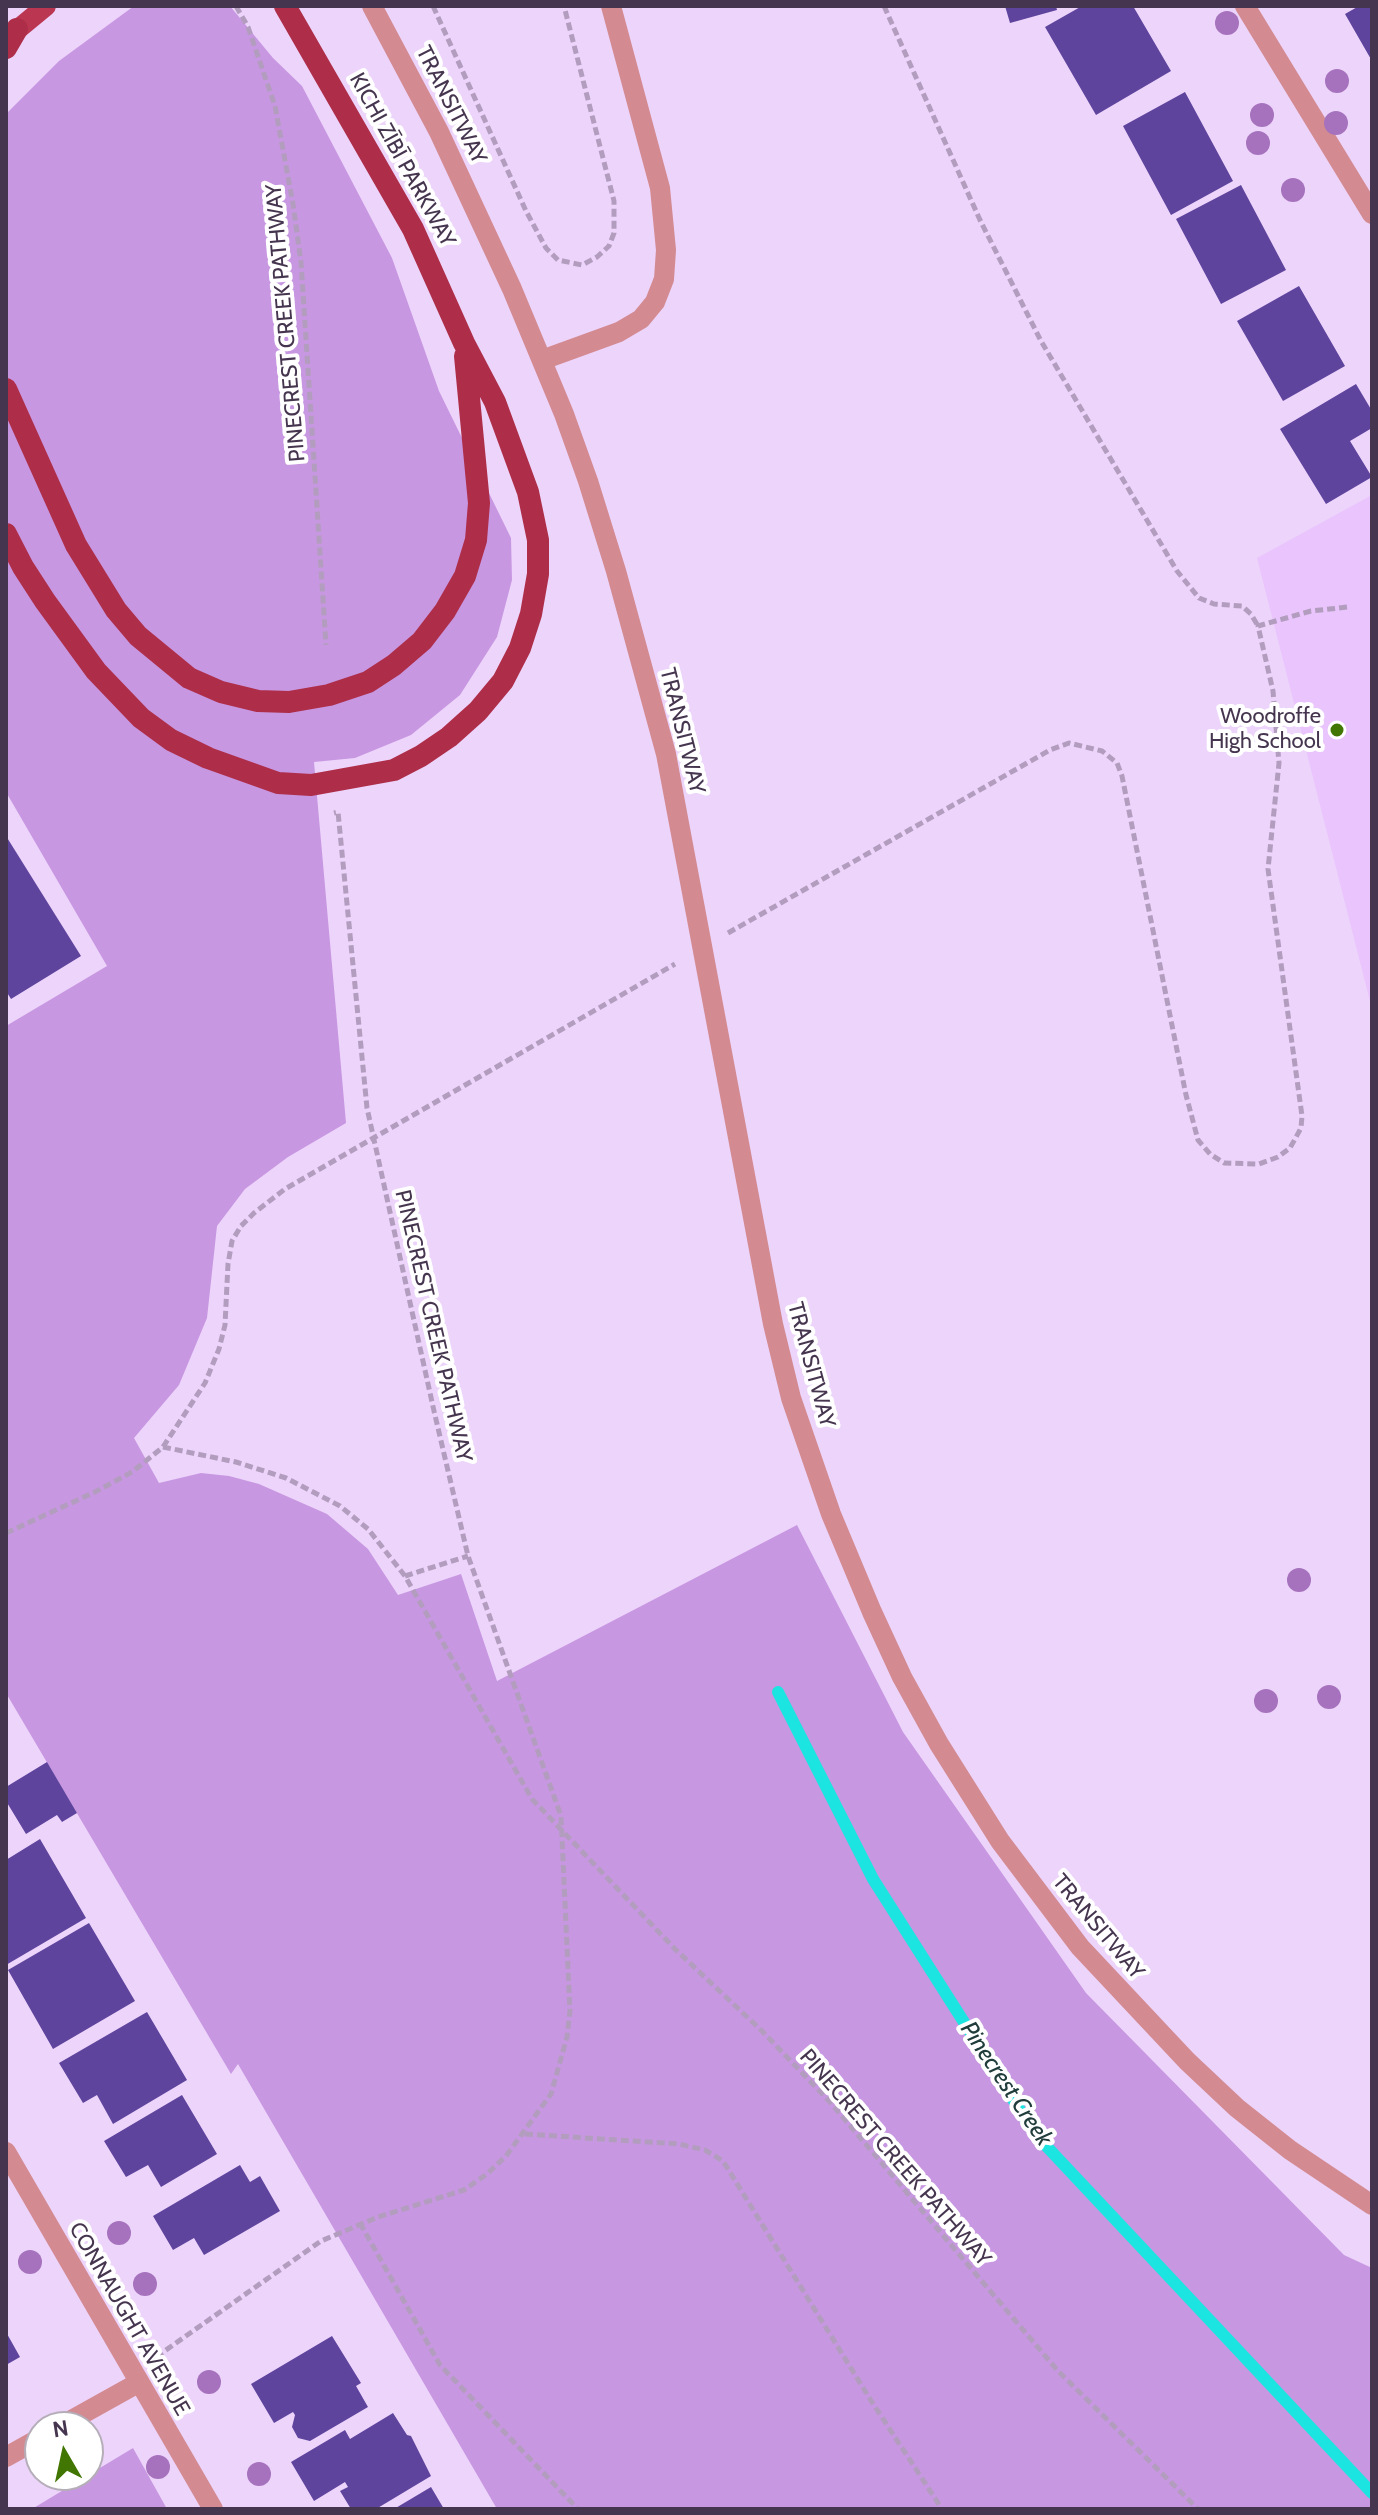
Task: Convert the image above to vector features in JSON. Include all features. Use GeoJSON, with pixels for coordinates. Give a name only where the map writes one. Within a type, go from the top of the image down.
{"type":"FeatureCollection","features":[{"type":"Feature","properties":{"kind":"highway","name":"KICHI ZĪBĪ PARKWAY"},"geometry":{"type":"LineString","coordinates":[[6,534],[37,590],[96,671],[141,718],[171,740],[208,758],[278,783],[311,785],[394,770],[449,737],[503,681],[520,648],[538,574],[538,540],[528,492],[495,402],[464,343],[413,229],[285,6]]}},
{"type":"Feature","properties":{"kind":"highway"},"geometry":{"type":"LineString","coordinates":[[6,389],[76,545],[103,590],[138,636],[189,678],[221,692],[258,701],[289,702],[329,695],[368,682],[394,665],[422,641],[445,611],[465,576],[476,540],[479,503],[464,343]]}},
{"type":"Feature","properties":{"kind":"main road"},"geometry":{"type":"LineString","coordinates":[[10,39],[46,6]]}},
{"type":"Feature","properties":{"kind":"street","name":"TRANSITWAY"},"geometry":{"type":"LineString","coordinates":[[372,6],[439,132],[542,360],[588,481],[666,754],[773,1324],[791,1398],[831,1514],[872,1612],[902,1677],[959,1778],[1015,1863],[1080,1947],[1187,2061],[1237,2108],[1290,2150],[1372,2205]]}},
{"type":"Feature","properties":{"kind":"street"},"geometry":{"type":"LineString","coordinates":[[542,360],[619,332],[641,319],[655,302],[664,279],[666,250],[660,188],[611,6]]}},
{"type":"Feature","properties":{"kind":"street"},"geometry":{"type":"LineString","coordinates":[[1245,6],[1372,214]]}},
{"type":"Feature","properties":{"kind":"street","name":"CONNAUGHT AVENUE"},"geometry":{"type":"LineString","coordinates":[[6,2152],[213,2509]]}},
{"type":"Feature","properties":{"kind":"street"},"geometry":{"type":"LineString","coordinates":[[84,2411],[135,2378]]}},
{"type":"Feature","properties":{"kind":"street"},"geometry":{"type":"LineString","coordinates":[[6,2457],[24,2447]]}},
{"type":"Feature","properties":{"kind":"path","name":"PINECREST CREEK PATHWAY"},"geometry":{"type":"LineString","coordinates":[[236,6],[257,52],[275,106],[293,204],[301,262],[326,645]]}},
{"type":"Feature","properties":{"kind":"path"},"geometry":{"type":"LineString","coordinates":[[433,6],[526,211],[546,248],[558,260],[582,265],[609,246],[614,233],[614,201],[564,6]]}},
{"type":"Feature","properties":{"kind":"path"},"geometry":{"type":"LineString","coordinates":[[721,938],[1020,765],[1069,743],[1102,751],[1117,763],[1122,776],[1186,1095],[1198,1140],[1210,1154],[1224,1163],[1259,1164],[1278,1157],[1290,1148],[1301,1128],[1302,1116],[1268,869],[1279,763],[1273,691],[1258,626],[1242,606],[1214,604],[1199,598],[1177,571],[1041,341],[973,207],[884,6]]}},
{"type":"Feature","properties":{"kind":"path"},"geometry":{"type":"LineString","coordinates":[[1258,626],[1311,611],[1348,607]]}},
{"type":"Feature","properties":{"kind":"path","name":"PINECREST CREEK PATHWAY"},"geometry":{"type":"LineString","coordinates":[[135,2378],[321,2241],[360,2223],[464,2190],[506,2156],[551,2094],[567,2037],[570,2011],[562,1832],[557,1802],[468,1556],[367,1108],[338,812]]}},
{"type":"Feature","properties":{"kind":"path"},"geometry":{"type":"LineString","coordinates":[[6,1533],[132,1472],[163,1447],[205,1383],[219,1349],[225,1325],[232,1241],[248,1219],[285,1189],[680,961]]}},
{"type":"Feature","properties":{"kind":"path"},"geometry":{"type":"LineString","coordinates":[[163,1447],[236,1462],[286,1478],[340,1506],[368,1529],[405,1576],[532,1799],[562,1832]]}},
{"type":"Feature","properties":{"kind":"path"},"geometry":{"type":"LineString","coordinates":[[405,1576],[468,1556]]}},
{"type":"Feature","properties":{"kind":"path","name":"PINECREST CREEK PATHWAY"},"geometry":{"type":"LineString","coordinates":[[562,1832],[830,2102],[1058,2371],[1198,2509]]}},
{"type":"Feature","properties":{"kind":"path"},"geometry":{"type":"LineString","coordinates":[[524,2134],[679,2144],[705,2150],[723,2161],[942,2509]]}},
{"type":"Feature","properties":{"kind":"path"},"geometry":{"type":"LineString","coordinates":[[360,2223],[440,2365],[578,2509]]}},
{"type":"Feature","properties":{"kind":"shaded area"},"geometry":{"type":"Polygon","coordinates":[[[134,6],[230,6],[273,58],[302,86],[392,258],[439,391],[511,538],[512,580],[497,637],[460,695],[411,735],[355,758],[314,762],[346,1123],[288,1157],[245,1189],[217,1226],[207,1318],[179,1385],[134,1438],[159,1483],[201,1473],[229,1476],[259,1484],[327,1514],[368,1549],[398,1595],[461,1574],[497,1681],[797,1525],[903,1732],[1086,1993],[1344,2255],[1372,2268],[1372,2509],[497,2509],[238,2064],[231,2074],[6,1693],[6,1026],[107,966],[6,792],[6,114],[59,61],[134,6]]]}},
{"type":"Feature","properties":{"kind":"shaded area","name":"Woodroffe High School"},"geometry":{"type":"Polygon","coordinates":[[[1372,495],[1372,1009],[1257,558],[1372,495]]]}},
{"type":"Feature","properties":{"kind":"shaded area"},"geometry":{"type":"Polygon","coordinates":[[[133,2448],[167,2509],[32,2509],[62,2491],[104,2491],[104,2466],[133,2448]]]}},
{"type":"Feature","properties":{"kind":"building"},"geometry":{"type":"Polygon","coordinates":[[[1005,6],[1056,6],[1057,10],[1010,23],[1005,6]]]}},
{"type":"Feature","properties":{"kind":"building"},"geometry":{"type":"Polygon","coordinates":[[[1082,6],[1133,6],[1171,71],[1096,115],[1045,27],[1082,6]]]}},
{"type":"Feature","properties":{"kind":"building"},"geometry":{"type":"Polygon","coordinates":[[[1359,6],[1372,6],[1372,61],[1345,14],[1359,6]]]}},
{"type":"Feature","properties":{"kind":"building"},"geometry":{"type":"Polygon","coordinates":[[[1185,92],[1233,181],[1171,215],[1123,126],[1185,92]]]}},
{"type":"Feature","properties":{"kind":"building"},"geometry":{"type":"Polygon","coordinates":[[[1241,185],[1286,270],[1221,304],[1176,219],[1241,185]]]}},
{"type":"Feature","properties":{"kind":"building"},"geometry":{"type":"Polygon","coordinates":[[[1299,286],[1345,366],[1283,401],[1237,321],[1299,286]]]}},
{"type":"Feature","properties":{"kind":"building"},"geometry":{"type":"Polygon","coordinates":[[[1356,384],[1372,411],[1372,428],[1350,441],[1372,477],[1326,504],[1280,429],[1356,384]]]}},
{"type":"Feature","properties":{"kind":"building"},"geometry":{"type":"Polygon","coordinates":[[[6,836],[81,956],[11,999],[6,991],[6,836]]]}},
{"type":"Feature","properties":{"kind":"building"},"geometry":{"type":"Polygon","coordinates":[[[47,1762],[77,1813],[62,1822],[57,1815],[26,1834],[6,1801],[6,1787],[47,1762]]]}},
{"type":"Feature","properties":{"kind":"building"},"geometry":{"type":"Polygon","coordinates":[[[40,1839],[86,1918],[6,1965],[6,1860],[40,1839]]]}},
{"type":"Feature","properties":{"kind":"building"},"geometry":{"type":"Polygon","coordinates":[[[89,1923],[135,2001],[53,2049],[8,1970],[89,1923]]]}},
{"type":"Feature","properties":{"kind":"building"},"geometry":{"type":"Polygon","coordinates":[[[147,2012],[187,2080],[113,2124],[97,2095],[83,2103],[59,2063],[147,2012]]]}},
{"type":"Feature","properties":{"kind":"building"},"geometry":{"type":"Polygon","coordinates":[[[182,2095],[217,2154],[161,2187],[148,2165],[126,2177],[104,2141],[182,2095]]]}},
{"type":"Feature","properties":{"kind":"building"},"geometry":{"type":"Polygon","coordinates":[[[240,2165],[250,2182],[260,2176],[280,2211],[204,2255],[194,2238],[173,2250],[153,2216],[240,2165]]]}},
{"type":"Feature","properties":{"kind":"building"},"geometry":{"type":"Polygon","coordinates":[[[6,2332],[20,2357],[6,2365],[6,2332]]]}},
{"type":"Feature","properties":{"kind":"building"},"geometry":{"type":"Polygon","coordinates":[[[332,2336],[361,2383],[356,2386],[368,2407],[310,2441],[298,2438],[292,2427],[293,2412],[274,2423],[251,2384],[332,2336]]]}},
{"type":"Feature","properties":{"kind":"building"},"geometry":{"type":"Polygon","coordinates":[[[393,2413],[407,2435],[411,2436],[431,2476],[376,2509],[351,2509],[340,2491],[348,2487],[345,2482],[314,2501],[291,2462],[345,2430],[350,2439],[393,2413]]]}},
{"type":"Feature","properties":{"kind":"building"},"geometry":{"type":"Polygon","coordinates":[[[431,2487],[444,2509],[394,2509],[431,2487]]]}},
{"type":"Feature","properties":{"kind":"waterway","name":"Pinecrest Creek"},"geometry":{"type":"LineString","coordinates":[[778,1692],[873,1879],[1035,2134],[1372,2493]]}},
{"type":"Feature","properties":{"kind":"place","name":"Woodroffe High School"},"geometry":{"type":"Point","coordinates":[1337,730]}}]}
